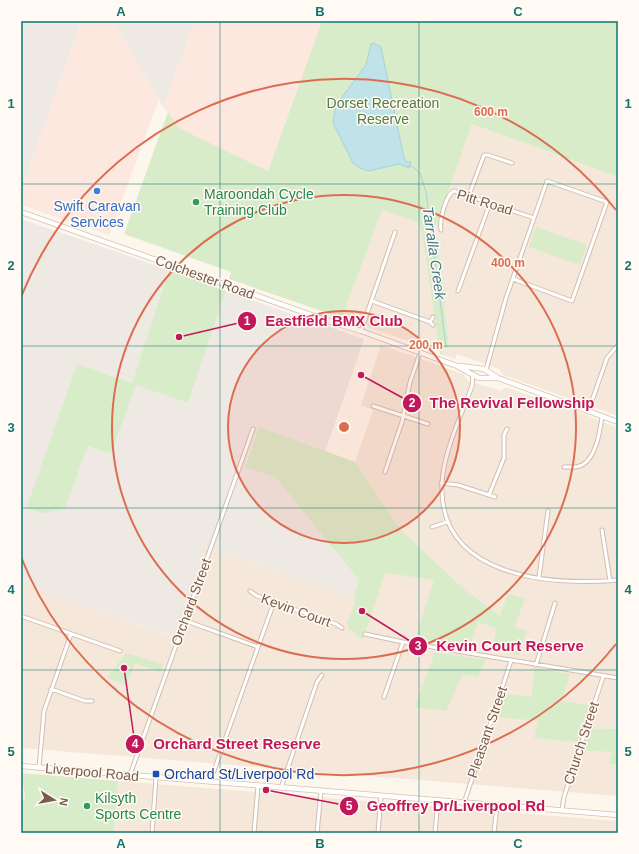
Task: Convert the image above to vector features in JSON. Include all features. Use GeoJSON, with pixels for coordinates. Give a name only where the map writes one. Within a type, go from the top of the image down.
{"type":"FeatureCollection","features":[{"type":"Feature","properties":{"kind":"main road","name":"Colchester Road"},"geometry":{"type":"LineString","coordinates":[[21,212],[328,321],[361,331],[457,366],[481,378]]}},
{"type":"Feature","properties":{"kind":"main road","name":"Colchester Road"},"geometry":{"type":"LineString","coordinates":[[457,366],[485,370]]}},
{"type":"Feature","properties":{"kind":"main road"},"geometry":{"type":"LineString","coordinates":[[473,374],[476,368]]}},
{"type":"Feature","properties":{"kind":"main road"},"geometry":{"type":"LineString","coordinates":[[481,378],[486,375],[485,370]]}},
{"type":"Feature","properties":{"kind":"main road"},"geometry":{"type":"LineString","coordinates":[[485,370],[498,378],[618,422]]}},
{"type":"Feature","properties":{"kind":"main road"},"geometry":{"type":"LineString","coordinates":[[481,378],[498,378]]}},
{"type":"Feature","properties":{"kind":"main road","name":"Liverpool Road"},"geometry":{"type":"LineString","coordinates":[[21,766],[618,815]]}},
{"type":"Feature","properties":{"kind":"street"},"geometry":{"type":"LineString","coordinates":[[469,195],[484,155],[512,163]]}},
{"type":"Feature","properties":{"kind":"street"},"geometry":{"type":"LineString","coordinates":[[485,370],[513,279],[547,181],[607,202],[572,300],[513,279]]}},
{"type":"Feature","properties":{"kind":"street","name":"Pitt Road"},"geometry":{"type":"LineString","coordinates":[[441,230],[440,223],[450,193],[456,191],[534,218]]}},
{"type":"Feature","properties":{"kind":"street"},"geometry":{"type":"LineString","coordinates":[[458,291],[490,203]]}},
{"type":"Feature","properties":{"kind":"street"},"geometry":{"type":"LineString","coordinates":[[361,331],[395,232]]}},
{"type":"Feature","properties":{"kind":"street"},"geometry":{"type":"LineString","coordinates":[[372,301],[430,322],[433,325]]}},
{"type":"Feature","properties":{"kind":"street"},"geometry":{"type":"LineString","coordinates":[[430,322],[433,317]]}},
{"type":"Feature","properties":{"kind":"street"},"geometry":{"type":"LineString","coordinates":[[588,412],[607,358],[618,345]]}},
{"type":"Feature","properties":{"kind":"street"},"geometry":{"type":"LineString","coordinates":[[385,472],[404,416],[410,382],[420,353]]}},
{"type":"Feature","properties":{"kind":"street"},"geometry":{"type":"LineString","coordinates":[[473,374],[472,386],[444,464],[442,483],[442,496],[447,522],[461,542],[484,561],[507,571],[563,581],[618,580]]}},
{"type":"Feature","properties":{"kind":"street"},"geometry":{"type":"LineString","coordinates":[[472,386],[481,378]]}},
{"type":"Feature","properties":{"kind":"street"},"geometry":{"type":"LineString","coordinates":[[373,406],[428,424]]}},
{"type":"Feature","properties":{"kind":"street"},"geometry":{"type":"LineString","coordinates":[[564,467],[579,467],[588,461],[599,434],[602,417]]}},
{"type":"Feature","properties":{"kind":"street","name":"Orchard Street"},"geometry":{"type":"LineString","coordinates":[[130,775],[253,429]]}},
{"type":"Feature","properties":{"kind":"street"},"geometry":{"type":"LineString","coordinates":[[489,495],[504,458],[504,436],[507,429]]}},
{"type":"Feature","properties":{"kind":"street"},"geometry":{"type":"LineString","coordinates":[[442,483],[458,485],[495,497]]}},
{"type":"Feature","properties":{"kind":"street"},"geometry":{"type":"LineString","coordinates":[[540,577],[548,511]]}},
{"type":"Feature","properties":{"kind":"street"},"geometry":{"type":"LineString","coordinates":[[432,527],[447,522]]}},
{"type":"Feature","properties":{"kind":"street"},"geometry":{"type":"LineString","coordinates":[[602,530],[610,581]]}},
{"type":"Feature","properties":{"kind":"street","name":"Kevin Court"},"geometry":{"type":"LineString","coordinates":[[250,591],[257,596],[336,624],[342,628]]}},
{"type":"Feature","properties":{"kind":"street"},"geometry":{"type":"LineString","coordinates":[[210,782],[274,602]]}},
{"type":"Feature","properties":{"kind":"street"},"geometry":{"type":"LineString","coordinates":[[536,665],[556,602]]}},
{"type":"Feature","properties":{"kind":"street"},"geometry":{"type":"LineString","coordinates":[[21,616],[120,652]]}},
{"type":"Feature","properties":{"kind":"street"},"geometry":{"type":"LineString","coordinates":[[189,622],[258,647]]}},
{"type":"Feature","properties":{"kind":"street"},"geometry":{"type":"LineString","coordinates":[[39,768],[43,712],[71,634]]}},
{"type":"Feature","properties":{"kind":"street"},"geometry":{"type":"LineString","coordinates":[[365,634],[511,661],[603,677],[618,678]]}},
{"type":"Feature","properties":{"kind":"street"},"geometry":{"type":"LineString","coordinates":[[384,697],[403,642]]}},
{"type":"Feature","properties":{"kind":"street","name":"Pleasant Street"},"geometry":{"type":"LineString","coordinates":[[464,803],[511,661]]}},
{"type":"Feature","properties":{"kind":"street"},"geometry":{"type":"LineString","coordinates":[[281,788],[317,682],[322,674]]}},
{"type":"Feature","properties":{"kind":"street","name":"Church Street"},"geometry":{"type":"LineString","coordinates":[[562,810],[564,797],[603,677]]}},
{"type":"Feature","properties":{"kind":"street"},"geometry":{"type":"LineString","coordinates":[[51,689],[85,701],[92,701]]}},
{"type":"Feature","properties":{"kind":"street"},"geometry":{"type":"LineString","coordinates":[[152,833],[156,778]]}},
{"type":"Feature","properties":{"kind":"street"},"geometry":{"type":"LineString","coordinates":[[254,833],[258,786]]}},
{"type":"Feature","properties":{"kind":"street"},"geometry":{"type":"LineString","coordinates":[[317,833],[321,791]]}},
{"type":"Feature","properties":{"kind":"street"},"geometry":{"type":"LineString","coordinates":[[378,833],[381,796]]}},
{"type":"Feature","properties":{"kind":"street"},"geometry":{"type":"LineString","coordinates":[[435,833],[438,800]]}},
{"type":"Feature","properties":{"kind":"street"},"geometry":{"type":"LineString","coordinates":[[494,833],[497,806]]}},
{"type":"Feature","properties":{"kind":"shaded area"},"geometry":{"type":"Polygon","coordinates":[[[21,21],[81,21],[21,191],[21,21]]]}},
{"type":"Feature","properties":{"kind":"shaded area","name":"Swift Caravan Services"},"geometry":{"type":"Polygon","coordinates":[[[81,21],[113,21],[159,99],[109,235],[21,205],[21,191],[81,21]]]}},
{"type":"Feature","properties":{"kind":"shaded area"},"geometry":{"type":"Polygon","coordinates":[[[113,21],[195,21],[163,107],[159,99],[113,21]]]}},
{"type":"Feature","properties":{"kind":"shaded area"},"geometry":{"type":"Polygon","coordinates":[[[195,21],[322,21],[268,171],[179,128],[163,107],[195,21]]]}},
{"type":"Feature","properties":{"kind":"shaded area"},"geometry":{"type":"Polygon","coordinates":[[[472,124],[618,177],[618,416],[503,375],[499,369],[457,354],[455,359],[443,355],[444,349],[449,344],[444,302],[446,303],[435,229],[472,124]]]}},
{"type":"Feature","properties":{"kind":"shaded area"},"geometry":{"type":"Polygon","coordinates":[[[382,209],[418,222],[421,225],[440,352],[342,318],[382,209]]]}},
{"type":"Feature","properties":{"kind":"shaded area"},"geometry":{"type":"Polygon","coordinates":[[[21,219],[169,270],[132,383],[77,364],[26,508],[45,514],[65,508],[88,446],[111,454],[136,384],[188,403],[226,291],[364,339],[325,452],[259,427],[245,466],[275,477],[359,580],[353,598],[205,546],[173,637],[21,583],[21,219]]]}},
{"type":"Feature","properties":{"kind":"shaded area"},"geometry":{"type":"Polygon","coordinates":[[[381,345],[463,374],[468,381],[501,391],[502,389],[507,388],[576,411],[618,428],[618,499],[615,508],[618,510],[618,729],[589,728],[582,751],[612,752],[608,764],[618,765],[618,796],[21,748],[21,583],[172,637],[204,546],[353,598],[385,573],[434,580],[444,643],[470,647],[478,622],[497,629],[514,627],[462,587],[400,529],[355,462],[373,410],[361,405],[381,345]]]}},
{"type":"Feature","properties":{"kind":"shaded area"},"geometry":{"type":"Polygon","coordinates":[[[118,781],[618,821],[618,833],[114,833],[118,781]]]}},
{"type":"Feature","properties":{"kind":"green space","name":"Dorset Recreation Reserve"},"geometry":{"type":"Polygon","coordinates":[[[322,21],[618,21],[618,177],[472,124],[435,229],[446,303],[444,303],[449,344],[448,347],[444,349],[443,355],[440,354],[422,233],[418,222],[382,210],[342,318],[229,279],[231,272],[124,234],[168,112],[179,128],[268,171],[322,21]]]}},
{"type":"Feature","properties":{"kind":"green space"},"geometry":{"type":"Polygon","coordinates":[[[536,227],[587,245],[580,265],[529,247],[536,227]]]}},
{"type":"Feature","properties":{"kind":"green space"},"geometry":{"type":"Polygon","coordinates":[[[169,270],[226,291],[188,403],[136,385],[111,454],[88,446],[65,508],[45,514],[26,508],[77,364],[132,383],[169,270]]]}},
{"type":"Feature","properties":{"kind":"green space"},"geometry":{"type":"Polygon","coordinates":[[[259,427],[355,462],[400,529],[462,587],[500,616],[508,594],[525,598],[515,627],[527,630],[519,655],[491,650],[497,629],[478,622],[470,647],[415,639],[434,580],[385,573],[363,640],[350,630],[347,624],[356,599],[353,598],[359,580],[275,477],[245,467],[259,427]]]}},
{"type":"Feature","properties":{"kind":"green space"},"geometry":{"type":"Polygon","coordinates":[[[435,652],[486,660],[478,677],[463,674],[446,711],[415,707],[435,652]]]}},
{"type":"Feature","properties":{"kind":"green space"},"geometry":{"type":"Polygon","coordinates":[[[126,653],[163,664],[160,672],[135,663],[127,685],[107,678],[126,653]]]}},
{"type":"Feature","properties":{"kind":"green space"},"geometry":{"type":"Polygon","coordinates":[[[535,668],[570,674],[562,701],[589,705],[577,742],[534,738],[539,721],[498,717],[506,694],[531,697],[535,668]]]}},
{"type":"Feature","properties":{"kind":"green space"},"geometry":{"type":"Polygon","coordinates":[[[589,728],[618,729],[618,765],[608,764],[612,752],[581,751],[589,728]]]}},
{"type":"Feature","properties":{"kind":"green space"},"geometry":{"type":"Polygon","coordinates":[[[22,773],[118,781],[114,833],[21,833],[21,800],[25,799],[22,773]]]}},
{"type":"Feature","properties":{"kind":"water"},"geometry":{"type":"Polygon","coordinates":[[[373,43],[381,47],[404,158],[406,162],[411,162],[409,168],[399,164],[369,171],[360,168],[353,163],[333,123],[336,105],[366,65],[371,44],[373,43]]]}},
{"type":"Feature","properties":{"kind":"waterway","name":"Tarralla Creek"},"geometry":{"type":"LineString","coordinates":[[410,165],[420,173],[426,192],[446,346]]}},
{"type":"Feature","properties":{"kind":"place","name":"Swift Caravan Services"},"geometry":{"type":"Point","coordinates":[97,191]}},
{"type":"Feature","properties":{"kind":"place","name":"Maroondah Cycle Training Club"},"geometry":{"type":"Point","coordinates":[196,202]}},
{"type":"Feature","properties":{"kind":"place","name":"Eastfield BMX Club"},"geometry":{"type":"Point","coordinates":[179,337]}},
{"type":"Feature","properties":{"kind":"place","name":"The Revival Fellowship"},"geometry":{"type":"Point","coordinates":[361,375]}},
{"type":"Feature","properties":{"kind":"place","name":"Kevin Court Reserve"},"geometry":{"type":"Point","coordinates":[362,611]}},
{"type":"Feature","properties":{"kind":"place","name":"Orchard Street Reserve"},"geometry":{"type":"Point","coordinates":[124,668]}},
{"type":"Feature","properties":{"kind":"place","name":"Orchard St/Liverpool Rd"},"geometry":{"type":"Point","coordinates":[156,774]}},
{"type":"Feature","properties":{"kind":"place","name":"Geoffrey Dr/Liverpool Rd"},"geometry":{"type":"Point","coordinates":[266,790]}},
{"type":"Feature","properties":{"kind":"place","name":"Kilsyth Sports Centre"},"geometry":{"type":"Point","coordinates":[87,806]}}]}
